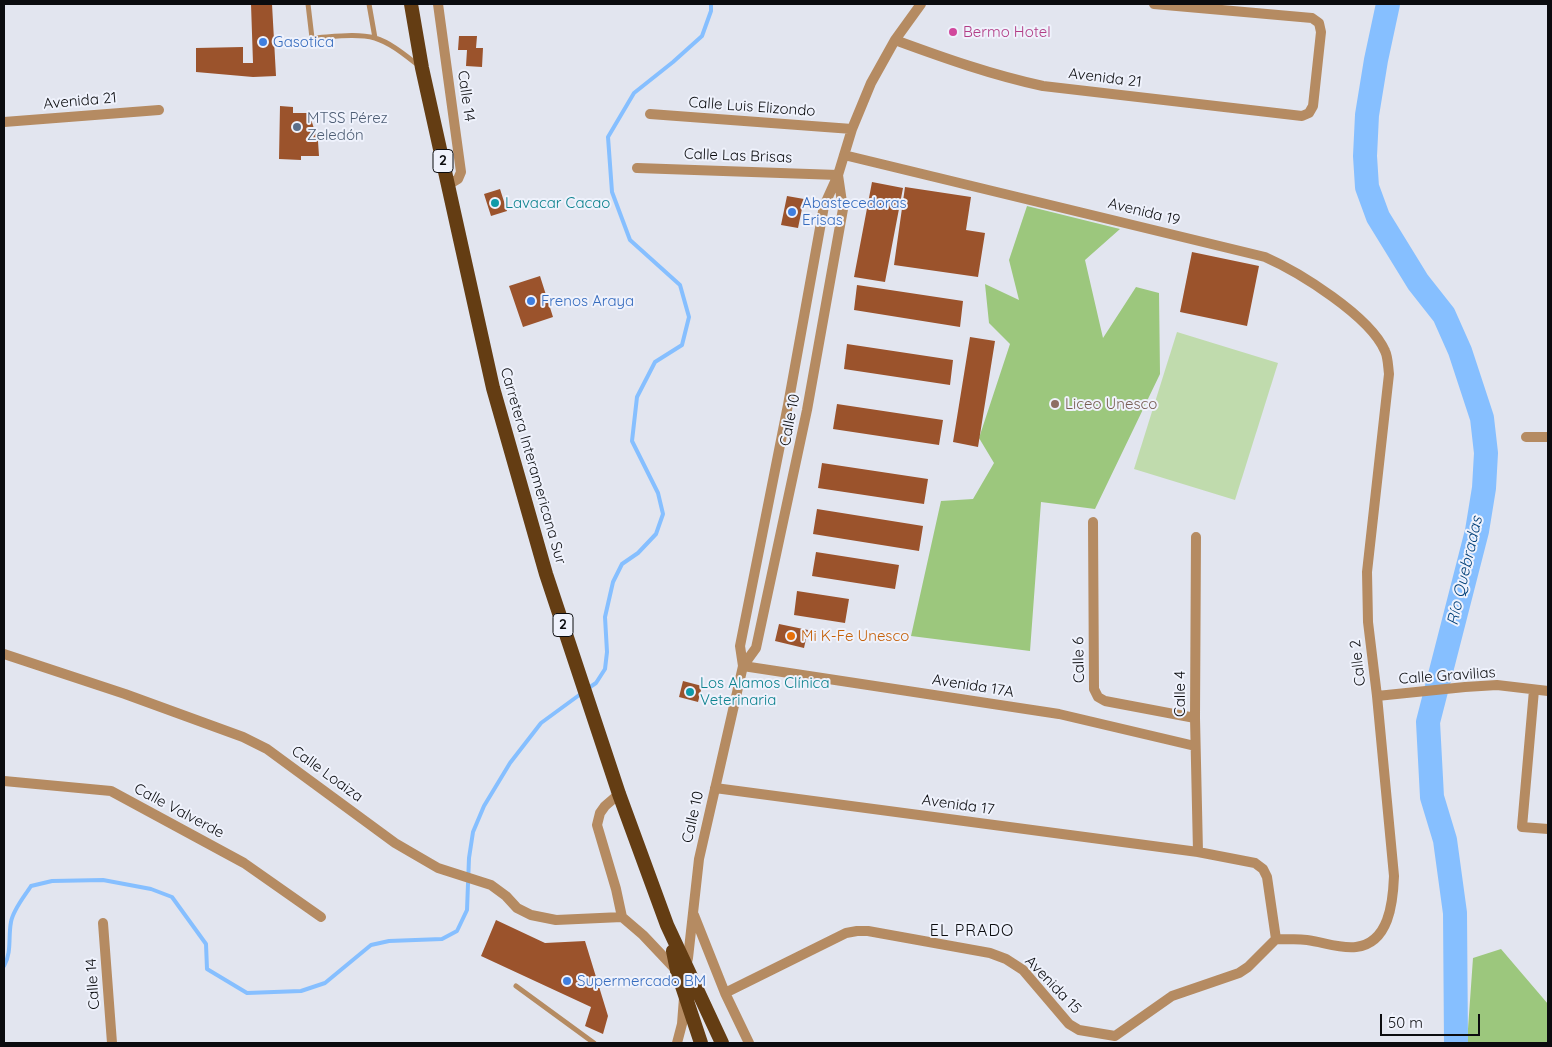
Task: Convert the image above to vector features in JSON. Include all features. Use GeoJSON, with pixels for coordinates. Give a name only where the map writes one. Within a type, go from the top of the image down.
{"type":"FeatureCollection","features":[{"type":"Feature","properties":{"kind":"highway","name":"Carretera Interamericana Sur"},"geometry":{"type":"LineString","coordinates":[[411,4],[422,68],[496,397],[546,574],[620,794],[682,969],[722,1043]]}},
{"type":"Feature","properties":{"kind":"highway","name":"Carretera Interamericana Sur"},"geometry":{"type":"LineString","coordinates":[[682,969],[684,990],[701,1043]]}},
{"type":"Feature","properties":{"kind":"street","name":"Calle 14"},"geometry":{"type":"LineString","coordinates":[[438,4],[461,172],[458,180],[448,185]]}},
{"type":"Feature","properties":{"kind":"street","name":"Calle 10"},"geometry":{"type":"LineString","coordinates":[[744,666],[740,646],[788,405],[824,206],[838,175],[852,129],[871,83],[895,40],[921,4]]}},
{"type":"Feature","properties":{"kind":"street","name":"Avenida 21"},"geometry":{"type":"LineString","coordinates":[[895,40],[961,64],[1043,86],[1302,116],[1309,113],[1313,106],[1321,32],[1319,23],[1312,18],[1154,4]]}},
{"type":"Feature","properties":{"kind":"street","name":"Avenida 21"},"geometry":{"type":"LineString","coordinates":[[4,122],[159,110]]}},
{"type":"Feature","properties":{"kind":"street","name":"Calle Luis Elizondo"},"geometry":{"type":"LineString","coordinates":[[650,114],[852,129]]}},
{"type":"Feature","properties":{"kind":"street","name":"Avenida 19"},"geometry":{"type":"LineString","coordinates":[[844,155],[1265,257],[1285,266],[1350,310],[1376,335],[1386,352],[1388,374]]}},
{"type":"Feature","properties":{"kind":"street","name":"Calle Las Brisas"},"geometry":{"type":"LineString","coordinates":[[637,168],[838,175]]}},
{"type":"Feature","properties":{"kind":"street","name":"Calle 10"},"geometry":{"type":"LineString","coordinates":[[682,969],[694,914],[699,859],[714,788],[744,666],[756,648],[807,410],[843,209],[838,175]]}},
{"type":"Feature","properties":{"kind":"street","name":"Calle 2"},"geometry":{"type":"LineString","coordinates":[[1276,939],[1307,940],[1356,947],[1370,943],[1381,931],[1389,916],[1393,896],[1394,876],[1368,622],[1367,572],[1388,374]]}},
{"type":"Feature","properties":{"kind":"street"},"geometry":{"type":"LineString","coordinates":[[1526,437],[1548,437]]}},
{"type":"Feature","properties":{"kind":"street","name":"Calle 6"},"geometry":{"type":"LineString","coordinates":[[1093,522],[1094,689],[1098,697],[1106,701],[1195,718]]}},
{"type":"Feature","properties":{"kind":"street","name":"Calle 4"},"geometry":{"type":"LineString","coordinates":[[1196,537],[1195,746],[1198,852]]}},
{"type":"Feature","properties":{"kind":"street","name":"Calle Loaiza"},"geometry":{"type":"LineString","coordinates":[[4,654],[125,694],[266,748],[395,843],[438,868],[491,885],[506,896],[517,908],[531,914],[556,920],[622,916]]}},
{"type":"Feature","properties":{"kind":"street","name":"Avenida 17A"},"geometry":{"type":"LineString","coordinates":[[744,666],[1059,714],[1195,746]]}},
{"type":"Feature","properties":{"kind":"street","name":"Calle Gravilias"},"geometry":{"type":"LineString","coordinates":[[1377,696],[1497,685],[1548,691]]}},
{"type":"Feature","properties":{"kind":"street"},"geometry":{"type":"LineString","coordinates":[[1534,690],[1522,827],[1548,829]]}},
{"type":"Feature","properties":{"kind":"street","name":"Calle Valverde"},"geometry":{"type":"LineString","coordinates":[[4,781],[111,792],[244,863],[321,917]]}},
{"type":"Feature","properties":{"kind":"street","name":"Avenida 17"},"geometry":{"type":"LineString","coordinates":[[714,788],[1198,852],[1255,863],[1263,869],[1267,877],[1276,939]]}},
{"type":"Feature","properties":{"kind":"street"},"geometry":{"type":"LineString","coordinates":[[620,794],[605,806],[600,813],[597,825],[622,916],[682,969]]}},
{"type":"Feature","properties":{"kind":"street"},"geometry":{"type":"LineString","coordinates":[[694,914],[725,993],[749,1043]]}},
{"type":"Feature","properties":{"kind":"street","name":"Calle 14"},"geometry":{"type":"LineString","coordinates":[[103,923],[112,1043]]}},
{"type":"Feature","properties":{"kind":"street","name":"Avenida 15"},"geometry":{"type":"LineString","coordinates":[[725,993],[846,932],[868,931],[990,954],[1006,959],[1023,970],[1068,1024],[1079,1030],[1114,1040],[1172,996],[1239,973],[1248,967],[1276,939]]}},
{"type":"Feature","properties":{"kind":"street"},"geometry":{"type":"LineString","coordinates":[[677,1043],[682,1024],[684,990]]}},
{"type":"Feature","properties":{"kind":"lane"},"geometry":{"type":"LineString","coordinates":[[308,4],[312,38],[353,36],[375,38],[397,50],[422,68]]}},
{"type":"Feature","properties":{"kind":"lane"},"geometry":{"type":"LineString","coordinates":[[369,4],[375,38]]}},
{"type":"Feature","properties":{"kind":"lane"},"geometry":{"type":"LineString","coordinates":[[516,986],[594,1043]]}},
{"type":"Feature","properties":{"kind":"green space"},"geometry":{"type":"Polygon","coordinates":[[[1027,206],[1120,229],[1085,260],[1103,338],[1136,287],[1159,293],[1160,374],[1095,509],[1041,502],[1030,651],[911,636],[941,501],[973,499],[994,463],[979,438],[1010,344],[989,323],[985,284],[1019,300],[1009,260],[1027,206]]]}},
{"type":"Feature","properties":{"kind":"green space"},"geometry":{"type":"Polygon","coordinates":[[[1177,332],[1278,363],[1235,500],[1134,469],[1177,332]]]}},
{"type":"Feature","properties":{"kind":"green space"},"geometry":{"type":"Polygon","coordinates":[[[1501,949],[1548,1004],[1548,1043],[1467,1043],[1473,958],[1501,949]]]}},
{"type":"Feature","properties":{"kind":"building","name":"Gasotica"},"geometry":{"type":"Polygon","coordinates":[[[251,4],[272,4],[276,76],[253,77],[196,72],[196,48],[243,47],[243,63],[253,63],[251,4]]]}},
{"type":"Feature","properties":{"kind":"building"},"geometry":{"type":"Polygon","coordinates":[[[459,36],[477,36],[476,48],[483,48],[482,67],[466,66],[467,50],[458,50],[459,36]]]}},
{"type":"Feature","properties":{"kind":"building","name":"MTSS Pérez Zeledón"},"geometry":{"type":"Polygon","coordinates":[[[280,106],[293,107],[293,113],[309,113],[318,141],[319,156],[301,156],[301,160],[279,159],[280,106]]]}},
{"type":"Feature","properties":{"kind":"building"},"geometry":{"type":"Polygon","coordinates":[[[872,182],[903,188],[885,282],[854,277],[872,182]]]}},
{"type":"Feature","properties":{"kind":"building"},"geometry":{"type":"Polygon","coordinates":[[[905,187],[971,197],[966,230],[985,233],[978,277],[894,265],[905,187]]]}},
{"type":"Feature","properties":{"kind":"building","name":"Lavacar Cacao"},"geometry":{"type":"Polygon","coordinates":[[[500,189],[507,211],[491,216],[484,194],[500,189]]]}},
{"type":"Feature","properties":{"kind":"building","name":"Abastecedoras Erisas"},"geometry":{"type":"Polygon","coordinates":[[[787,196],[804,199],[798,228],[781,225],[787,196]]]}},
{"type":"Feature","properties":{"kind":"building"},"geometry":{"type":"Polygon","coordinates":[[[1192,252],[1259,266],[1247,326],[1180,312],[1192,252]]]}},
{"type":"Feature","properties":{"kind":"building","name":"Frenos Araya"},"geometry":{"type":"Polygon","coordinates":[[[540,276],[553,317],[523,327],[509,286],[540,276]]]}},
{"type":"Feature","properties":{"kind":"building"},"geometry":{"type":"Polygon","coordinates":[[[857,285],[963,301],[960,327],[854,310],[857,285]]]}},
{"type":"Feature","properties":{"kind":"building"},"geometry":{"type":"Polygon","coordinates":[[[970,337],[995,341],[978,447],[953,442],[970,337]]]}},
{"type":"Feature","properties":{"kind":"building"},"geometry":{"type":"Polygon","coordinates":[[[847,344],[953,360],[950,385],[844,369],[847,344]]]}},
{"type":"Feature","properties":{"kind":"building"},"geometry":{"type":"Polygon","coordinates":[[[837,404],[943,420],[939,445],[833,429],[837,404]]]}},
{"type":"Feature","properties":{"kind":"building"},"geometry":{"type":"Polygon","coordinates":[[[822,463],[928,479],[924,504],[818,488],[822,463]]]}},
{"type":"Feature","properties":{"kind":"building"},"geometry":{"type":"Polygon","coordinates":[[[817,509],[923,526],[919,551],[813,534],[817,509]]]}},
{"type":"Feature","properties":{"kind":"building"},"geometry":{"type":"Polygon","coordinates":[[[816,552],[899,565],[895,589],[812,576],[816,552]]]}},
{"type":"Feature","properties":{"kind":"building"},"geometry":{"type":"Polygon","coordinates":[[[797,591],[849,599],[845,623],[794,615],[797,591]]]}},
{"type":"Feature","properties":{"kind":"building","name":"Mi K-Fe Unesco"},"geometry":{"type":"Polygon","coordinates":[[[779,624],[808,630],[804,648],[775,641],[779,624]]]}},
{"type":"Feature","properties":{"kind":"building","name":"Los Alamos Clínica Veterinaria"},"geometry":{"type":"Polygon","coordinates":[[[683,681],[702,686],[698,702],[679,697],[683,681]]]}},
{"type":"Feature","properties":{"kind":"building","name":"Supermercado BM"},"geometry":{"type":"Polygon","coordinates":[[[496,920],[545,943],[585,941],[608,1016],[603,1034],[585,1026],[591,1007],[481,956],[496,920]]]}},
{"type":"Feature","properties":{"kind":"waterway"},"geometry":{"type":"LineString","coordinates":[[587,689],[596,683],[605,669],[607,652],[605,617],[613,582],[622,564],[638,553],[656,534],[663,514],[658,493],[632,441],[637,397],[655,362],[682,345],[689,317],[680,285],[630,240],[612,192],[608,137],[634,93],[702,36],[711,11],[711,4]]}},
{"type":"Feature","properties":{"kind":"waterway","name":"Río Quebradas"},"geometry":{"type":"LineString","coordinates":[[1388,4],[1367,115],[1365,156],[1367,187],[1378,217],[1418,282],[1444,315],[1460,351],[1482,418],[1486,453],[1484,488],[1477,531],[1428,722],[1432,797],[1445,840],[1455,913],[1456,1043]]}},
{"type":"Feature","properties":{"kind":"waterway"},"geometry":{"type":"LineString","coordinates":[[4,966],[9,950],[12,917],[16,908],[31,886],[52,881],[103,880],[151,889],[172,897],[206,944],[207,969],[247,993],[301,991],[325,983],[371,945],[389,941],[442,939],[457,931],[467,910],[469,858],[473,832],[484,806],[510,763],[541,723],[582,693]]}},
{"type":"Feature","properties":{"kind":"place","name":"Bermo Hotel"},"geometry":{"type":"Point","coordinates":[953,32]}},
{"type":"Feature","properties":{"kind":"place","name":"Gasotica"},"geometry":{"type":"Point","coordinates":[263,42]}},
{"type":"Feature","properties":{"kind":"place","name":"MTSS Pérez Zeledón"},"geometry":{"type":"Point","coordinates":[297,127]}},
{"type":"Feature","properties":{"kind":"place","name":"Lavacar Cacao"},"geometry":{"type":"Point","coordinates":[495,203]}},
{"type":"Feature","properties":{"kind":"place","name":"Abastecedoras Erisas"},"geometry":{"type":"Point","coordinates":[792,212]}},
{"type":"Feature","properties":{"kind":"place","name":"Frenos Araya"},"geometry":{"type":"Point","coordinates":[531,301]}},
{"type":"Feature","properties":{"kind":"place","name":"Liceo Unesco"},"geometry":{"type":"Point","coordinates":[1055,404]}},
{"type":"Feature","properties":{"kind":"place","name":"Mi K-Fe Unesco"},"geometry":{"type":"Point","coordinates":[791,636]}},
{"type":"Feature","properties":{"kind":"place","name":"Los Alamos Clínica Veterinaria"},"geometry":{"type":"Point","coordinates":[690,692]}},
{"type":"Feature","properties":{"kind":"place","name":"Supermercado BM"},"geometry":{"type":"Point","coordinates":[567,981]}},
{"type":"Feature","properties":{"kind":"district","name":"EL PRADO"},"geometry":{"type":"Point","coordinates":[972,931]}}]}
